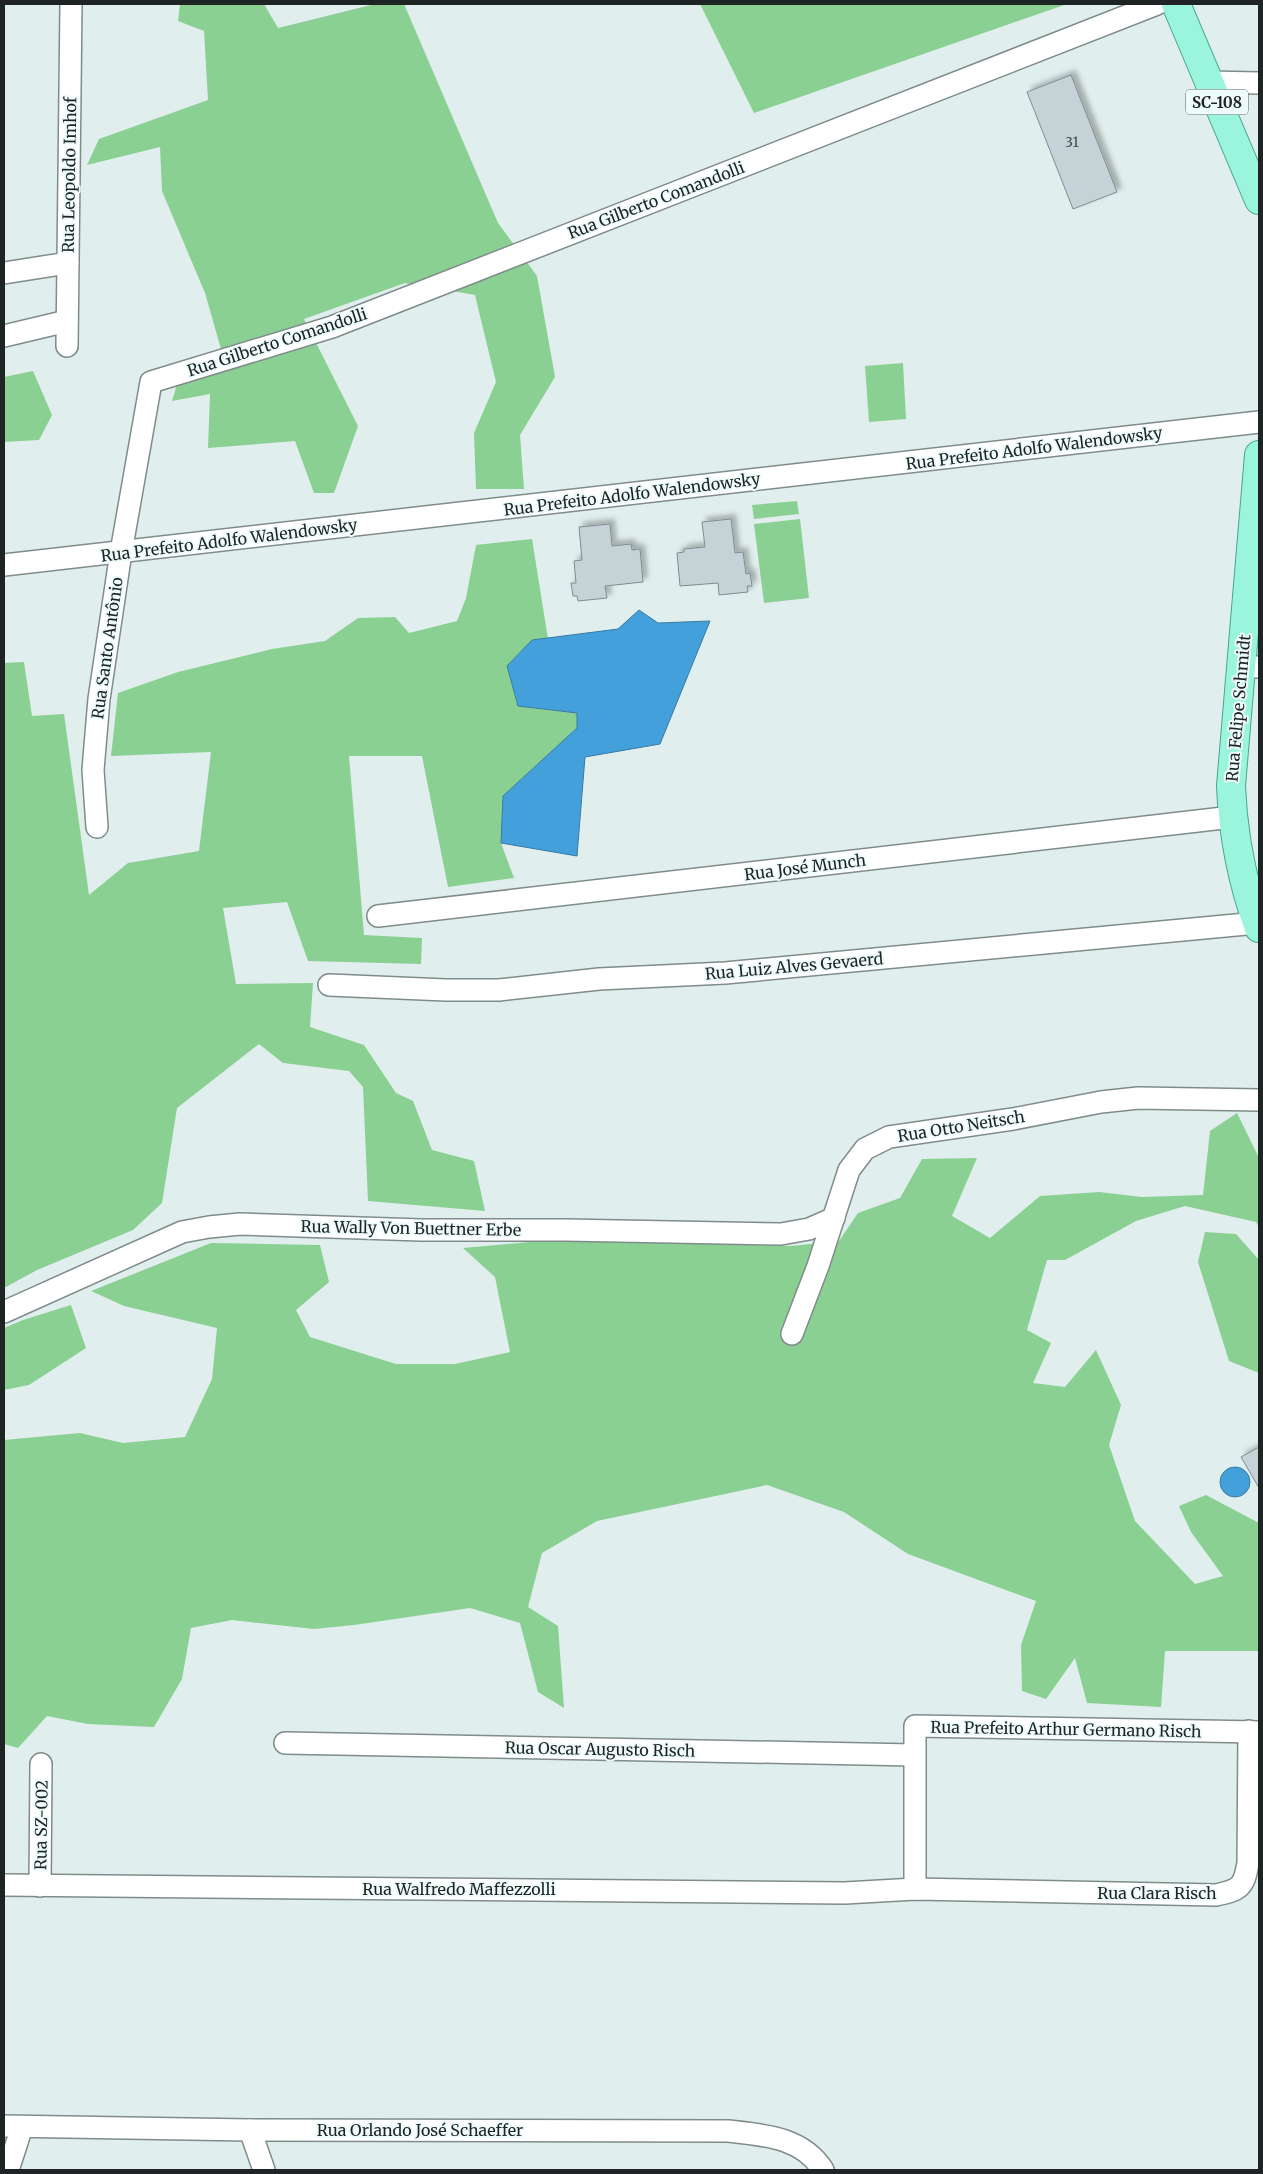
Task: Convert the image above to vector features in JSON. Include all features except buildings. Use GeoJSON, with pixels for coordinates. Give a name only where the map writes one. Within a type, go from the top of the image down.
{"type":"FeatureCollection","features":[{"type":"Feature","properties":{"kind":"main road","name":"SC-108"},"geometry":{"type":"LineString","coordinates":[[1176,4],[1259,200]]}},
{"type":"Feature","properties":{"kind":"main road","name":"Rua Felipe Schmidt"},"geometry":{"type":"LineString","coordinates":[[1258,926],[1237,848],[1232,817],[1232,777],[1250,667],[1259,454]]}},
{"type":"Feature","properties":{"kind":"street","name":"Rua Leopoldo Imhof"},"geometry":{"type":"LineString","coordinates":[[67,346],[71,4]]}},
{"type":"Feature","properties":{"kind":"street","name":"Rua Gilberto Comandolli"},"geometry":{"type":"LineString","coordinates":[[152,382],[332,327],[1157,4]]}},
{"type":"Feature","properties":{"kind":"street"},"geometry":{"type":"LineString","coordinates":[[1208,82],[1259,83]]}},
{"type":"Feature","properties":{"kind":"street"},"geometry":{"type":"LineString","coordinates":[[4,273],[68,263]]}},
{"type":"Feature","properties":{"kind":"street"},"geometry":{"type":"LineString","coordinates":[[4,336],[67,321]]}},
{"type":"Feature","properties":{"kind":"street","name":"Rua Santo Antônio"},"geometry":{"type":"LineString","coordinates":[[97,827],[93,770],[95,734],[121,552],[152,382]]}},
{"type":"Feature","properties":{"kind":"street","name":"Rua Prefeito Adolfo Walendowsky"},"geometry":{"type":"LineString","coordinates":[[4,566],[1259,422]]}},
{"type":"Feature","properties":{"kind":"street","name":"Rua José Munch"},"geometry":{"type":"LineString","coordinates":[[378,916],[1232,817]]}},
{"type":"Feature","properties":{"kind":"street","name":"Rua Luiz Alves Gevaerd"},"geometry":{"type":"LineString","coordinates":[[329,985],[446,990],[498,990],[599,979],[725,973],[1258,926]]}},
{"type":"Feature","properties":{"kind":"street","name":"Rua Otto Neitsch"},"geometry":{"type":"LineString","coordinates":[[792,1334],[834,1218],[838,1200],[849,1170],[865,1149],[889,1137],[1013,1119],[1101,1102],[1138,1098],[1259,1100]]}},
{"type":"Feature","properties":{"kind":"street","name":"Rua Wally Von Buettner Erbe"},"geometry":{"type":"LineString","coordinates":[[4,1312],[182,1232],[208,1227],[240,1224],[421,1230],[566,1230],[781,1234],[810,1229],[834,1218]]}},
{"type":"Feature","properties":{"kind":"street","name":"Rua Prefeito Arthur Germano Risch"},"geometry":{"type":"LineString","coordinates":[[915,1889],[915,1726],[1254,1732]]}},
{"type":"Feature","properties":{"kind":"street","name":"Rua Clara Risch"},"geometry":{"type":"LineString","coordinates":[[915,1889],[1216,1895],[1234,1891],[1245,1881],[1248,1863],[1254,1732]]}},
{"type":"Feature","properties":{"kind":"street","name":"Rua Oscar Augusto Risch"},"geometry":{"type":"LineString","coordinates":[[285,1743],[914,1756]]}},
{"type":"Feature","properties":{"kind":"street","name":"Rua SZ-002"},"geometry":{"type":"LineString","coordinates":[[40,1886],[41,1764]]}},
{"type":"Feature","properties":{"kind":"street","name":"Rua Walfredo Maffezzolli"},"geometry":{"type":"LineString","coordinates":[[4,1885],[845,1893],[915,1889]]}},
{"type":"Feature","properties":{"kind":"street"},"geometry":{"type":"LineString","coordinates":[[8,2170],[13,2127]]}},
{"type":"Feature","properties":{"kind":"street","name":"Rua Orlando José Schaeffer"},"geometry":{"type":"LineString","coordinates":[[13,2127],[250,2130],[728,2131],[767,2135],[797,2144],[818,2162],[823,2170]]}},
{"type":"Feature","properties":{"kind":"street"},"geometry":{"type":"LineString","coordinates":[[250,2130],[264,2170]]}},
{"type":"Feature","properties":{"kind":"green space"},"geometry":{"type":"Polygon","coordinates":[[[180,4],[264,4],[278,28],[375,4],[404,4],[498,223],[537,276],[555,377],[520,435],[524,489],[476,489],[474,433],[496,382],[475,295],[405,283],[304,319],[358,426],[334,493],[314,493],[295,441],[208,448],[210,394],[172,401],[177,384],[227,370],[205,293],[162,191],[160,147],[87,165],[99,139],[208,100],[204,31],[178,21],[180,4]]]}},
{"type":"Feature","properties":{"kind":"green space"},"geometry":{"type":"Polygon","coordinates":[[[700,4],[1067,4],[754,113],[700,4]]]}},
{"type":"Feature","properties":{"kind":"green space"},"geometry":{"type":"Polygon","coordinates":[[[903,363],[906,419],[869,422],[865,366],[903,363]]]}},
{"type":"Feature","properties":{"kind":"green space"},"geometry":{"type":"Polygon","coordinates":[[[33,371],[52,415],[39,440],[4,442],[4,377],[33,371]]]}},
{"type":"Feature","properties":{"kind":"green space"},"geometry":{"type":"Polygon","coordinates":[[[797,501],[799,514],[754,519],[752,505],[797,501]]]}},
{"type":"Feature","properties":{"kind":"green space"},"geometry":{"type":"Polygon","coordinates":[[[800,519],[809,598],[764,603],[754,524],[800,519]]]}},
{"type":"Feature","properties":{"kind":"green space"},"geometry":{"type":"Polygon","coordinates":[[[532,539],[548,639],[532,640],[507,666],[518,706],[577,713],[577,728],[503,796],[501,843],[514,878],[448,887],[422,756],[349,756],[364,935],[422,938],[421,964],[308,961],[287,902],[223,908],[236,984],[313,983],[310,1027],[364,1045],[396,1093],[413,1101],[432,1150],[474,1161],[485,1211],[368,1201],[363,1087],[349,1071],[283,1063],[259,1044],[177,1108],[162,1203],[133,1230],[37,1270],[4,1288],[4,663],[24,662],[32,716],[64,714],[89,895],[128,863],[199,851],[211,752],[111,756],[118,693],[178,672],[272,649],[325,641],[358,618],[395,617],[409,633],[457,621],[466,598],[476,545],[532,539]]]}},
{"type":"Feature","properties":{"kind":"green space"},"geometry":{"type":"Polygon","coordinates":[[[1237,1113],[1259,1158],[1259,1227],[1256,1222],[1185,1206],[1136,1221],[1065,1260],[1047,1260],[1027,1330],[1051,1343],[1033,1383],[1065,1387],[1096,1350],[1121,1405],[1109,1445],[1135,1521],[1195,1584],[1223,1576],[1191,1532],[1179,1506],[1206,1495],[1259,1523],[1259,1651],[1165,1651],[1161,1707],[1087,1703],[1075,1658],[1046,1699],[1022,1691],[1021,1645],[1036,1601],[908,1554],[844,1512],[767,1485],[597,1521],[542,1553],[528,1607],[558,1626],[564,1708],[538,1692],[520,1623],[470,1608],[314,1629],[232,1620],[191,1628],[182,1679],[154,1727],[88,1724],[47,1716],[18,1748],[4,1744],[4,1440],[80,1433],[123,1443],[185,1437],[212,1379],[217,1328],[124,1306],[91,1291],[211,1243],[320,1245],[329,1282],[296,1310],[310,1337],[396,1364],[455,1364],[510,1352],[495,1277],[463,1248],[552,1240],[791,1246],[839,1241],[858,1213],[900,1198],[922,1159],[977,1158],[952,1216],[990,1238],[1040,1196],[1099,1192],[1142,1197],[1203,1195],[1210,1131],[1237,1113]]]}},
{"type":"Feature","properties":{"kind":"green space"},"geometry":{"type":"Polygon","coordinates":[[[1205,1232],[1236,1234],[1259,1260],[1259,1373],[1229,1361],[1198,1262],[1205,1232]]]}},
{"type":"Feature","properties":{"kind":"green space"},"geometry":{"type":"Polygon","coordinates":[[[71,1305],[86,1348],[29,1385],[4,1390],[4,1328],[71,1305]]]}},
{"type":"Feature","properties":{"kind":"water"},"geometry":{"type":"Polygon","coordinates":[[[639,610],[658,623],[710,621],[660,744],[585,757],[577,856],[501,843],[503,796],[577,728],[577,713],[518,706],[507,666],[532,640],[618,629],[639,610]]]}},
{"type":"Feature","properties":{"kind":"water"},"geometry":{"type":"Polygon","coordinates":[[[1235,1467],[1241,1468],[1249,1476],[1249,1488],[1241,1496],[1235,1497],[1229,1496],[1221,1488],[1220,1482],[1221,1476],[1229,1468],[1235,1467]]]}}]}
